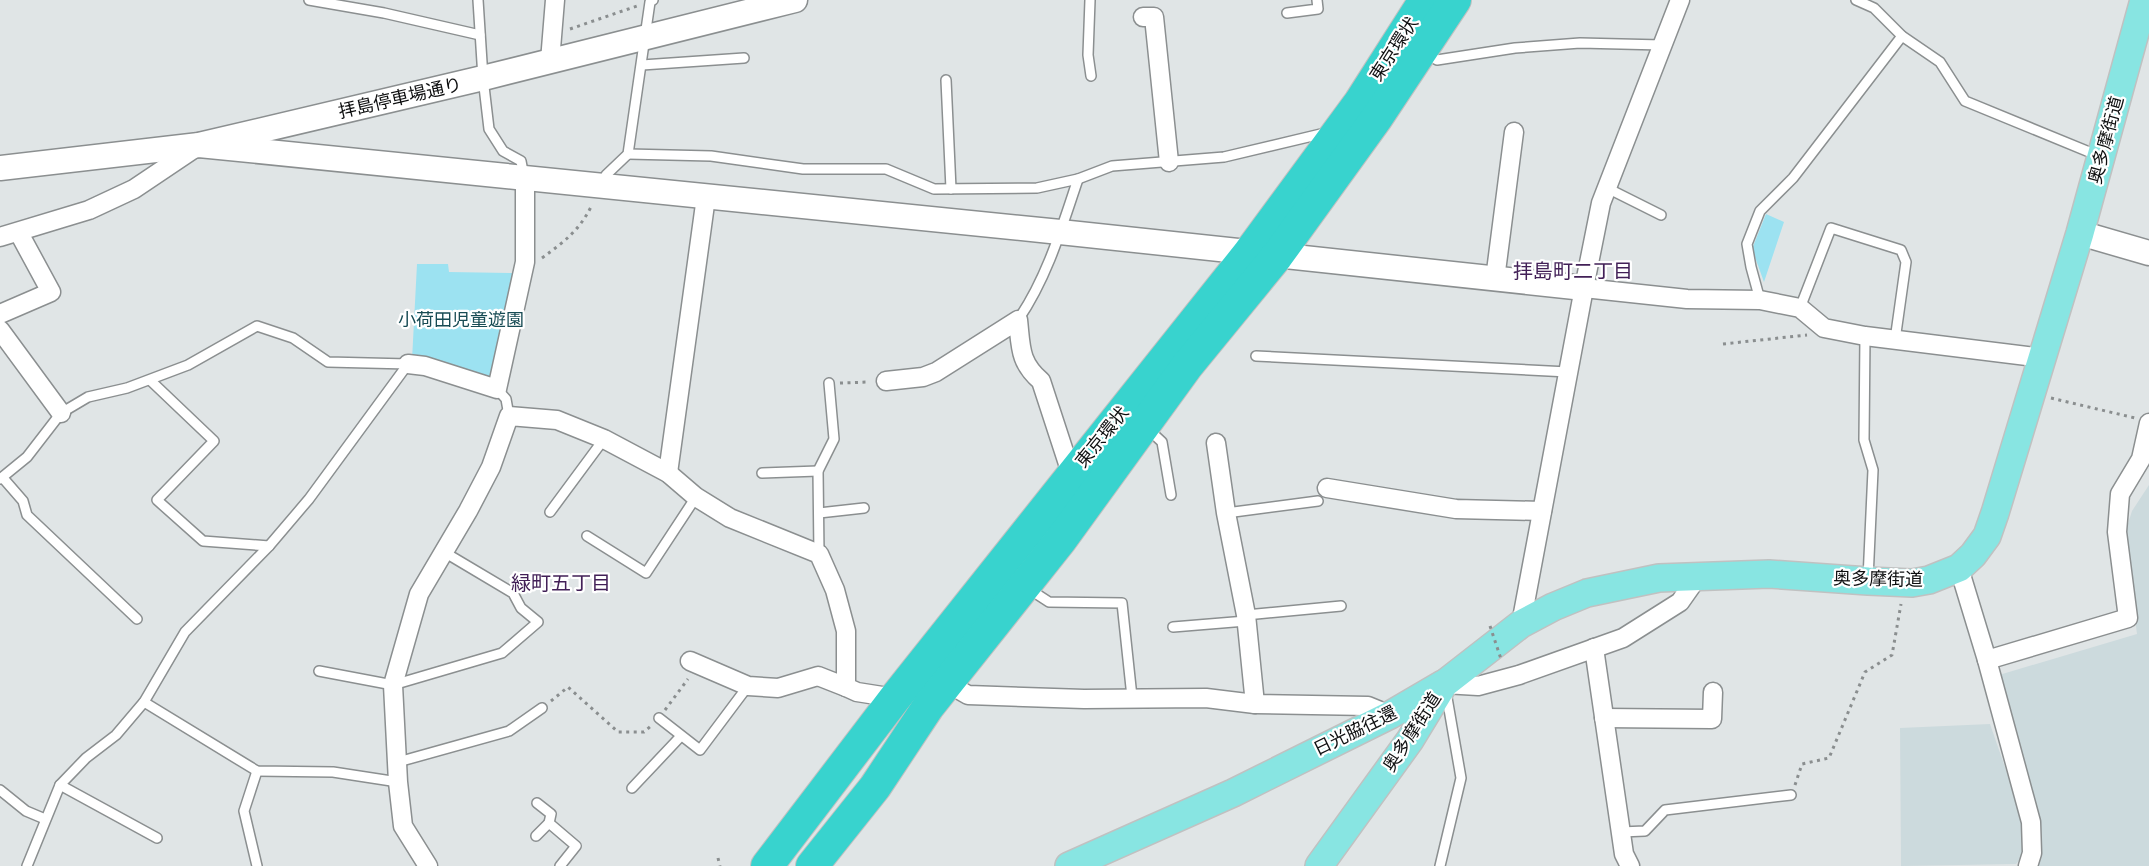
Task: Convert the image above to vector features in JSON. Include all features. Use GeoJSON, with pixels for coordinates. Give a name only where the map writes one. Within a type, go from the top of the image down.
{"type":"FeatureCollection","features":[{"type":"Feature","properties":{"kind":"highway","name":"東京環状"},"geometry":{"type":"LineString","coordinates":[[812,866],[875,787],[928,707],[1060,541],[1187,366],[1263,254],[1339,130],[1360,102],[1425,0]]}},
{"type":"Feature","properties":{"kind":"highway","name":"東京環状"},"geometry":{"type":"LineString","coordinates":[[767,866],[895,698],[1072,476],[1376,119],[1455,0]]}},
{"type":"Feature","properties":{"kind":"highway"},"geometry":{"type":"LineString","coordinates":[[834,866],[834,850],[838,834]]}},
{"type":"Feature","properties":{"kind":"main road","name":"奥多摩街道"},"geometry":{"type":"LineString","coordinates":[[1319,866],[1410,740],[1444,684],[1521,624],[1553,607],[1587,593],[1659,578],[1699,575],[1769,574],[1904,582],[1929,580],[1959,568],[1973,555],[1987,536],[2032,394],[2145,8]]}},
{"type":"Feature","properties":{"kind":"main road","name":"日光脇往還"},"geometry":{"type":"LineString","coordinates":[[1069,866],[1233,793],[1390,715],[1444,684]]}},
{"type":"Feature","properties":{"kind":"street"},"geometry":{"type":"LineString","coordinates":[[550,61],[555,0]]}},
{"type":"Feature","properties":{"kind":"street","name":"拝島停車場通り"},"geometry":{"type":"LineString","coordinates":[[0,168],[199,145],[483,78],[795,0]]}},
{"type":"Feature","properties":{"kind":"street"},"geometry":{"type":"LineString","coordinates":[[1521,624],[1601,203],[1680,0]]}},
{"type":"Feature","properties":{"kind":"street"},"geometry":{"type":"LineString","coordinates":[[1143,17],[1154,17],[1169,162]]}},
{"type":"Feature","properties":{"kind":"street"},"geometry":{"type":"LineString","coordinates":[[1495,279],[1514,132]]}},
{"type":"Feature","properties":{"kind":"street"},"geometry":{"type":"LineString","coordinates":[[0,237],[89,210],[134,189],[199,145],[1060,232],[1687,299],[1760,300],[1800,308],[1824,328],[1865,336],[2043,358]]}},
{"type":"Feature","properties":{"kind":"street"},"geometry":{"type":"LineString","coordinates":[[408,364],[425,366],[497,389],[525,262],[525,179]]}},
{"type":"Feature","properties":{"kind":"street"},"geometry":{"type":"LineString","coordinates":[[668,473],[706,196]]}},
{"type":"Feature","properties":{"kind":"street"},"geometry":{"type":"LineString","coordinates":[[0,314],[51,292],[19,233]]}},
{"type":"Feature","properties":{"kind":"street"},"geometry":{"type":"LineString","coordinates":[[2080,233],[2149,253]]}},
{"type":"Feature","properties":{"kind":"street"},"geometry":{"type":"LineString","coordinates":[[886,381],[923,377],[936,372],[1018,320],[1022,358],[1041,381],[1072,476]]}},
{"type":"Feature","properties":{"kind":"street"},"geometry":{"type":"LineString","coordinates":[[0,330],[61,413]]}},
{"type":"Feature","properties":{"kind":"street"},"geometry":{"type":"LineString","coordinates":[[428,866],[403,826],[398,782],[393,685],[418,594],[491,467],[509,416],[557,420],[604,439],[668,473],[696,497],[730,518],[819,555],[835,590],[846,631],[846,687]]}},
{"type":"Feature","properties":{"kind":"street"},"geometry":{"type":"LineString","coordinates":[[1987,660],[2128,618],[2117,532],[2120,494],[2142,459],[2144,421]]}},
{"type":"Feature","properties":{"kind":"street"},"geometry":{"type":"LineString","coordinates":[[1216,442],[1226,513],[1246,618],[1255,704]]}},
{"type":"Feature","properties":{"kind":"street"},"geometry":{"type":"LineString","coordinates":[[1322,494],[1456,510],[1542,511]]}},
{"type":"Feature","properties":{"kind":"street"},"geometry":{"type":"LineString","coordinates":[[1959,568],[1987,660],[2031,822],[2032,853],[2028,866]]}},
{"type":"Feature","properties":{"kind":"street"},"geometry":{"type":"LineString","coordinates":[[1444,684],[1478,686],[1519,675],[1623,638],[1680,602],[1699,575]]}},
{"type":"Feature","properties":{"kind":"street"},"geometry":{"type":"LineString","coordinates":[[1594,648],[1624,854],[1630,866]]}},
{"type":"Feature","properties":{"kind":"street"},"geometry":{"type":"LineString","coordinates":[[695,663],[748,686],[778,688],[818,676],[857,692],[895,698]]}},
{"type":"Feature","properties":{"kind":"street"},"geometry":{"type":"LineString","coordinates":[[947,683],[968,695],[1084,699],[1206,698],[1255,704],[1368,706],[1390,715]]}},
{"type":"Feature","properties":{"kind":"street"},"geometry":{"type":"LineString","coordinates":[[1604,718],[1712,719],[1713,692]]}},
{"type":"Feature","properties":{"kind":"lane"},"geometry":{"type":"LineString","coordinates":[[309,0],[384,13],[480,34]]}},
{"type":"Feature","properties":{"kind":"lane"},"geometry":{"type":"LineString","coordinates":[[478,0],[489,129],[503,151],[521,161],[525,179]]}},
{"type":"Feature","properties":{"kind":"lane"},"geometry":{"type":"LineString","coordinates":[[1090,0],[1088,55],[1091,76]]}},
{"type":"Feature","properties":{"kind":"lane"},"geometry":{"type":"LineString","coordinates":[[1287,13],[1318,9],[1317,0]]}},
{"type":"Feature","properties":{"kind":"lane"},"geometry":{"type":"LineString","coordinates":[[1856,0],[1874,8],[1902,36],[1940,62],[1965,101],[2102,157]]}},
{"type":"Feature","properties":{"kind":"lane"},"geometry":{"type":"LineString","coordinates":[[602,187],[606,175],[628,154],[652,1]]}},
{"type":"Feature","properties":{"kind":"lane"},"geometry":{"type":"LineString","coordinates":[[1760,300],[1747,244],[1760,212],[1793,178],[1902,36]]}},
{"type":"Feature","properties":{"kind":"lane"},"geometry":{"type":"LineString","coordinates":[[1422,50],[1437,60],[1515,48],[1580,43],[1662,45]]}},
{"type":"Feature","properties":{"kind":"lane"},"geometry":{"type":"LineString","coordinates":[[642,65],[744,58]]}},
{"type":"Feature","properties":{"kind":"lane"},"geometry":{"type":"LineString","coordinates":[[946,80],[951,189]]}},
{"type":"Feature","properties":{"kind":"lane"},"geometry":{"type":"LineString","coordinates":[[628,154],[711,156],[803,169],[886,169],[934,189],[1037,188],[1078,179],[1112,166],[1224,157],[1339,130]]}},
{"type":"Feature","properties":{"kind":"lane"},"geometry":{"type":"LineString","coordinates":[[1018,320],[1031,300],[1060,232],[1078,179]]}},
{"type":"Feature","properties":{"kind":"lane"},"geometry":{"type":"LineString","coordinates":[[1608,188],[1660,215]]}},
{"type":"Feature","properties":{"kind":"lane"},"geometry":{"type":"LineString","coordinates":[[1800,308],[1832,228],[1901,250],[1906,262],[1894,339]]}},
{"type":"Feature","properties":{"kind":"lane"},"geometry":{"type":"LineString","coordinates":[[137,619],[27,515],[23,501],[2,478],[27,456],[61,413],[88,397],[151,381],[188,365],[257,326],[293,338],[328,362],[408,364]]}},
{"type":"Feature","properties":{"kind":"lane"},"geometry":{"type":"LineString","coordinates":[[1865,336],[1864,440],[1873,470],[1868,581]]}},
{"type":"Feature","properties":{"kind":"lane"},"geometry":{"type":"LineString","coordinates":[[1256,356],[1568,372]]}},
{"type":"Feature","properties":{"kind":"lane"},"geometry":{"type":"LineString","coordinates":[[27,866],[60,785],[86,758],[116,735],[144,702],[185,632],[269,546],[309,499],[408,364]]}},
{"type":"Feature","properties":{"kind":"lane"},"geometry":{"type":"LineString","coordinates":[[151,381],[214,441],[157,500],[203,541],[269,546]]}},
{"type":"Feature","properties":{"kind":"lane"},"geometry":{"type":"LineString","coordinates":[[819,555],[818,471],[834,439],[829,383]]}},
{"type":"Feature","properties":{"kind":"lane"},"geometry":{"type":"LineString","coordinates":[[497,389],[506,399],[509,416]]}},
{"type":"Feature","properties":{"kind":"lane"},"geometry":{"type":"LineString","coordinates":[[1144,424],[1162,442],[1171,495]]}},
{"type":"Feature","properties":{"kind":"lane"},"geometry":{"type":"LineString","coordinates":[[550,512],[604,439]]}},
{"type":"Feature","properties":{"kind":"lane"},"geometry":{"type":"LineString","coordinates":[[762,473],[818,471]]}},
{"type":"Feature","properties":{"kind":"lane"},"geometry":{"type":"LineString","coordinates":[[1226,513],[1322,494]]}},
{"type":"Feature","properties":{"kind":"lane"},"geometry":{"type":"LineString","coordinates":[[587,536],[646,573],[696,497]]}},
{"type":"Feature","properties":{"kind":"lane"},"geometry":{"type":"LineString","coordinates":[[819,513],[864,508]]}},
{"type":"Feature","properties":{"kind":"lane"},"geometry":{"type":"LineString","coordinates":[[320,671],[393,685],[502,653],[538,622],[521,608],[513,593],[444,552]]}},
{"type":"Feature","properties":{"kind":"lane"},"geometry":{"type":"LineString","coordinates":[[1024,586],[1049,602],[1122,603],[1132,698]]}},
{"type":"Feature","properties":{"kind":"lane"},"geometry":{"type":"LineString","coordinates":[[1173,627],[1341,606]]}},
{"type":"Feature","properties":{"kind":"lane"},"geometry":{"type":"LineString","coordinates":[[1440,866],[1461,778],[1444,684]]}},
{"type":"Feature","properties":{"kind":"lane"},"geometry":{"type":"LineString","coordinates":[[659,718],[700,750],[748,686]]}},
{"type":"Feature","properties":{"kind":"lane"},"geometry":{"type":"LineString","coordinates":[[144,702],[257,771],[333,772],[398,782]]}},
{"type":"Feature","properties":{"kind":"lane"},"geometry":{"type":"LineString","coordinates":[[398,762],[509,731],[542,708]]}},
{"type":"Feature","properties":{"kind":"lane"},"geometry":{"type":"LineString","coordinates":[[632,788],[681,736]]}},
{"type":"Feature","properties":{"kind":"lane"},"geometry":{"type":"LineString","coordinates":[[257,771],[244,811],[257,866]]}},
{"type":"Feature","properties":{"kind":"lane"},"geometry":{"type":"LineString","coordinates":[[60,785],[157,838]]}},
{"type":"Feature","properties":{"kind":"lane"},"geometry":{"type":"LineString","coordinates":[[0,790],[26,811],[45,819]]}},
{"type":"Feature","properties":{"kind":"lane"},"geometry":{"type":"LineString","coordinates":[[1621,832],[1644,831],[1665,810],[1791,795]]}},
{"type":"Feature","properties":{"kind":"lane"},"geometry":{"type":"LineString","coordinates":[[536,836],[549,823],[550,814],[537,803]]}},
{"type":"Feature","properties":{"kind":"lane"},"geometry":{"type":"LineString","coordinates":[[549,823],[576,846],[560,866]]}},
{"type":"Feature","properties":{"kind":"path"},"geometry":{"type":"LineString","coordinates":[[551,35],[652,1]]}},
{"type":"Feature","properties":{"kind":"path"},"geometry":{"type":"LineString","coordinates":[[523,271],[572,236],[584,222],[602,187]]}},
{"type":"Feature","properties":{"kind":"path"},"geometry":{"type":"LineString","coordinates":[[1723,344],[1842,331]]}},
{"type":"Feature","properties":{"kind":"path"},"geometry":{"type":"LineString","coordinates":[[829,383],[886,381]]}},
{"type":"Feature","properties":{"kind":"path"},"geometry":{"type":"LineString","coordinates":[[2032,394],[2144,421]]}},
{"type":"Feature","properties":{"kind":"path"},"geometry":{"type":"LineString","coordinates":[[1791,795],[1802,764],[1829,758],[1865,672],[1892,655],[1904,582]]}},
{"type":"Feature","properties":{"kind":"path"},"geometry":{"type":"LineString","coordinates":[[1490,626],[1501,659]]}},
{"type":"Feature","properties":{"kind":"path"},"geometry":{"type":"LineString","coordinates":[[542,708],[568,687],[618,732],[644,732],[659,718],[695,663]]}},
{"type":"Feature","properties":{"kind":"path"},"geometry":{"type":"LineString","coordinates":[[718,858],[720,866]]}},
{"type":"Feature","properties":{"kind":"shaded area"},"geometry":{"type":"Polygon","coordinates":[[[2149,485],[2149,866],[2039,866],[1999,675],[2137,634],[2124,536],[2132,511],[2149,485]]]}},
{"type":"Feature","properties":{"kind":"shaded area"},"geometry":{"type":"Polygon","coordinates":[[[1990,724],[2023,819],[2023,856],[2016,864],[1901,866],[1900,728],[1990,724]]]}},
{"type":"Feature","properties":{"kind":"green space"},"geometry":{"type":"Polygon","coordinates":[[[1766,214],[1784,222],[1764,282],[1752,249],[1766,214]]]}},
{"type":"Feature","properties":{"kind":"green space","name":"小荷田児童遊園"},"geometry":{"type":"Polygon","coordinates":[[[417,264],[448,264],[449,272],[515,273],[498,378],[486,381],[412,360],[417,264]]]}},
{"type":"Feature","properties":{"kind":"district","name":"拝島町二丁目"},"geometry":{"type":"Point","coordinates":[1573,271]}},
{"type":"Feature","properties":{"kind":"district","name":"緑町五丁目"},"geometry":{"type":"Point","coordinates":[561,583]}}]}
